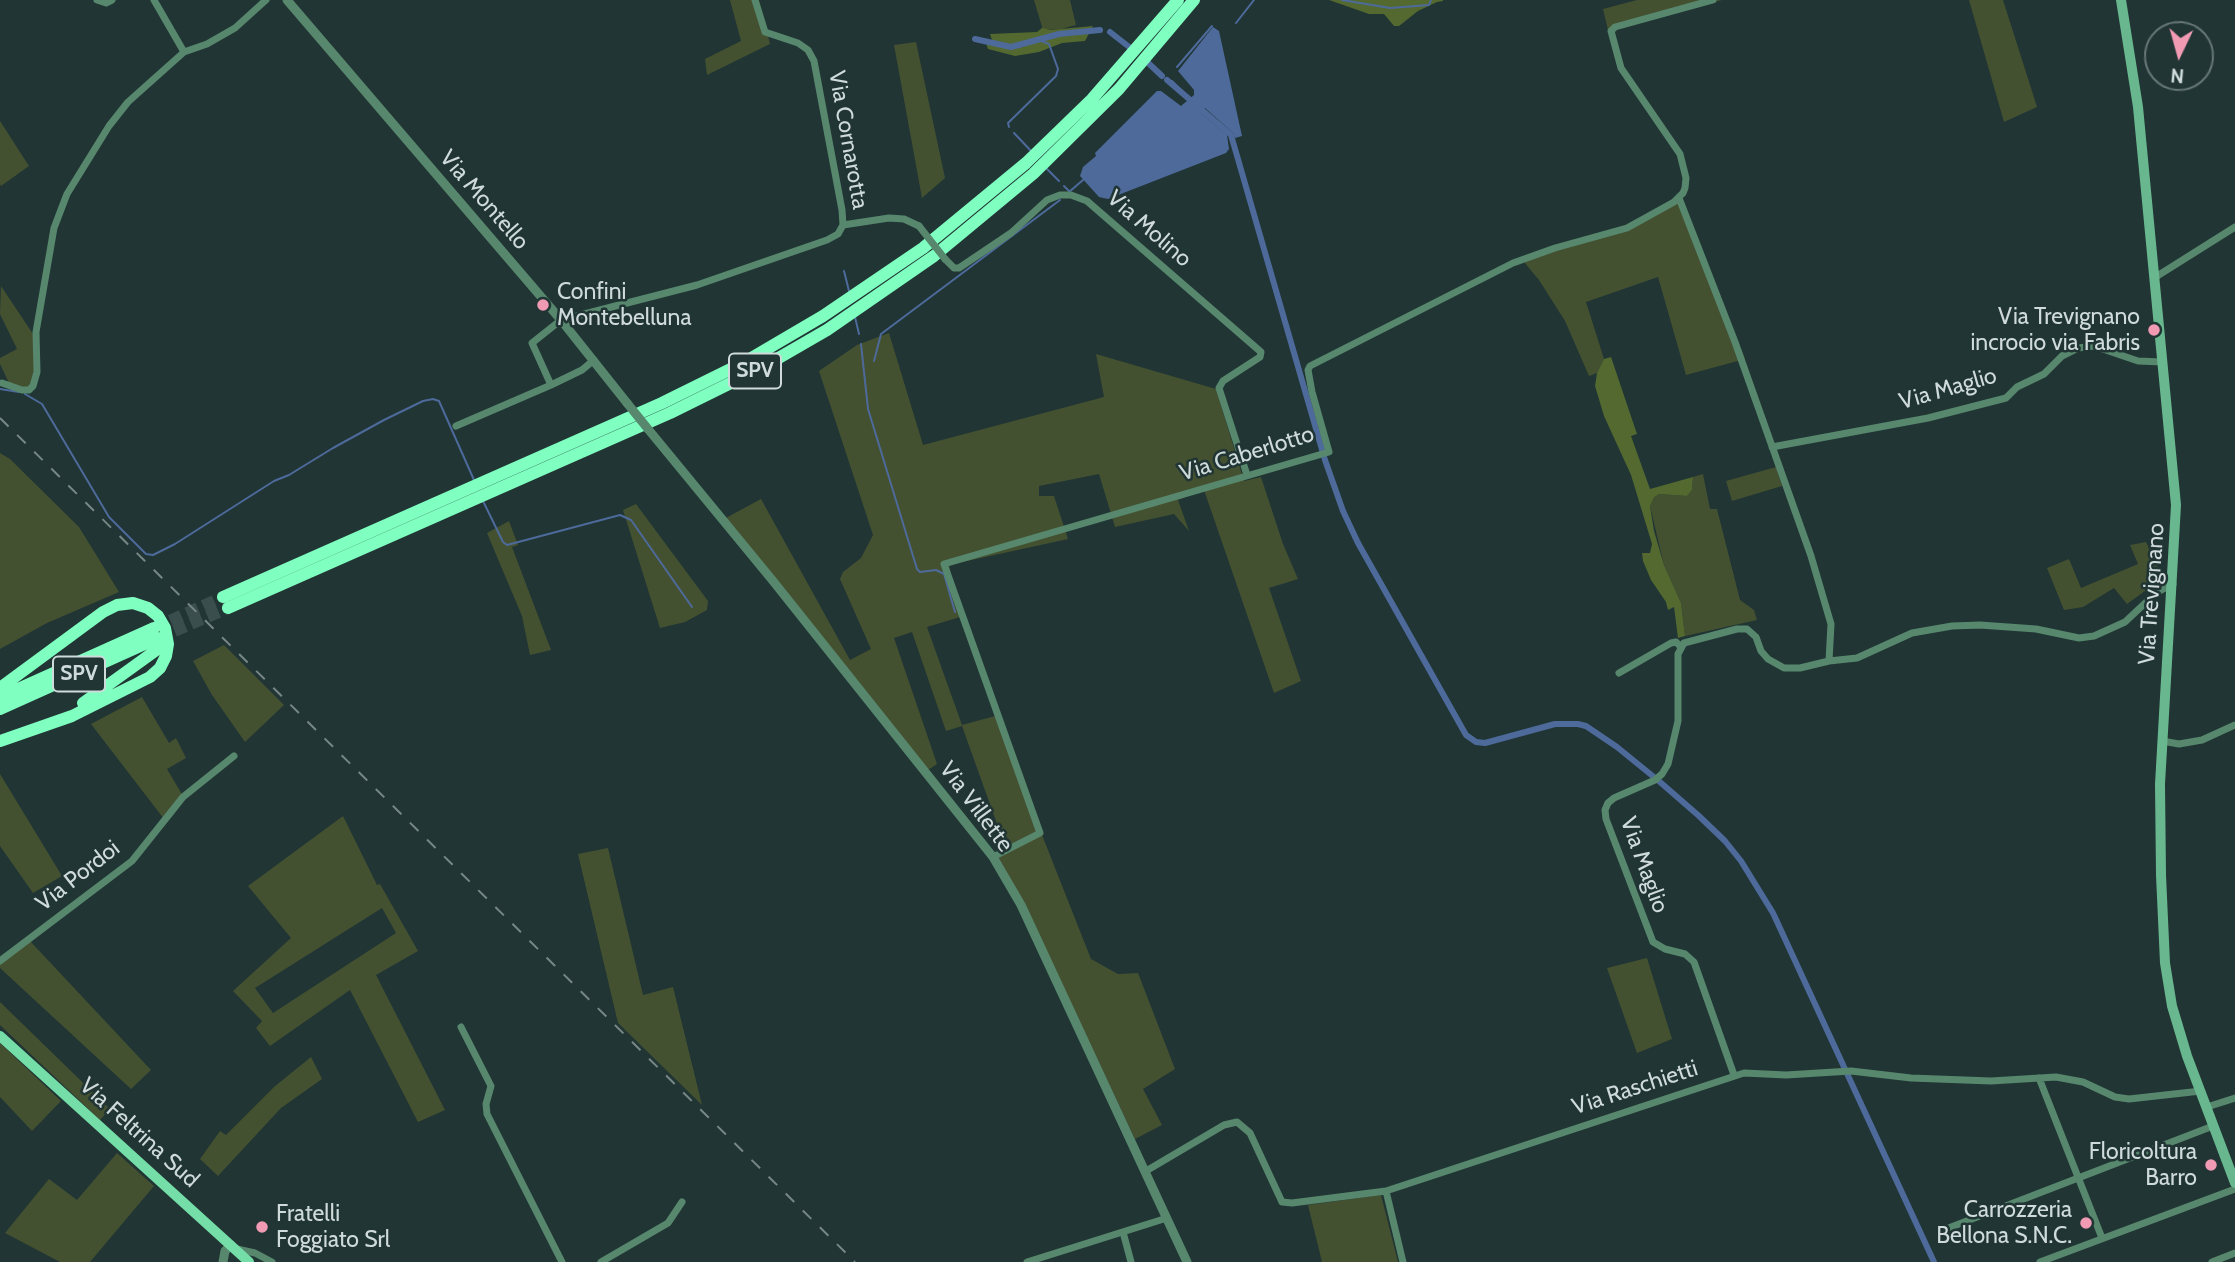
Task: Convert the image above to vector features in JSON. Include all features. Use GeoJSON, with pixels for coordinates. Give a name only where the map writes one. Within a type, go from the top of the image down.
{"type":"FeatureCollection","features":[{"type":"Feature","properties":{"kind":"highway","name":"SPV"},"geometry":{"type":"LineString","coordinates":[[1178,0],[1108,81],[1026,163],[923,248],[823,316],[735,367],[662,403],[227,606],[729,385],[804,344],[882,294],[954,241],[1033,174],[1119,89],[1194,0]]}},
{"type":"Feature","properties":{"kind":"highway"},"geometry":{"type":"LineString","coordinates":[[0,688],[109,608],[133,603],[144,606],[155,614],[164,626],[168,644],[165,659],[157,672],[79,713],[0,741]]}},
{"type":"Feature","properties":{"kind":"highway","name":"SPV"},"geometry":{"type":"LineString","coordinates":[[0,697],[158,637]]}},
{"type":"Feature","properties":{"kind":"highway","name":"SPV"},"geometry":{"type":"LineString","coordinates":[[0,709],[158,637]]}},
{"type":"Feature","properties":{"kind":"highway"},"geometry":{"type":"LineString","coordinates":[[46,724],[100,693],[158,637]]}},
{"type":"Feature","properties":{"kind":"main road","name":"Via Trevignano"},"geometry":{"type":"LineString","coordinates":[[2121,0],[2135,81],[2176,495],[2162,741],[2160,829],[2167,979],[2183,1043],[2235,1183]]}},
{"type":"Feature","properties":{"kind":"main road","name":"Via Feltrina Sud"},"geometry":{"type":"LineString","coordinates":[[0,1036],[249,1262]]}},
{"type":"Feature","properties":{"kind":"street"},"geometry":{"type":"LineString","coordinates":[[97,0],[106,3],[112,0]]}},
{"type":"Feature","properties":{"kind":"street"},"geometry":{"type":"LineString","coordinates":[[154,0],[184,52]]}},
{"type":"Feature","properties":{"kind":"street"},"geometry":{"type":"LineString","coordinates":[[2,383],[29,390],[35,380],[36,332],[52,237],[67,194],[90,155],[128,102],[184,52],[207,44],[234,28],[265,0]]}},
{"type":"Feature","properties":{"kind":"street","name":"Via Montello"},"geometry":{"type":"LineString","coordinates":[[287,0],[561,320],[648,429]]}},
{"type":"Feature","properties":{"kind":"street","name":"Via Cornarotta"},"geometry":{"type":"LineString","coordinates":[[561,320],[698,285],[838,234],[842,225],[842,210],[814,61],[808,50],[798,43],[765,32],[755,0]]}},
{"type":"Feature","properties":{"kind":"street"},"geometry":{"type":"LineString","coordinates":[[1713,0],[1615,27],[1611,31],[1621,68],[1680,154],[1686,178],[1685,188],[1679,198],[1735,342],[1811,556],[1831,624],[1829,661]]}},
{"type":"Feature","properties":{"kind":"street","name":"Via Molino"},"geometry":{"type":"LineString","coordinates":[[842,225],[889,218],[904,219],[919,226],[954,268],[959,268],[1011,233],[1047,200],[1060,195],[1071,195],[1087,201],[1261,352],[1260,358],[1223,381],[1219,388],[1247,475]]}},
{"type":"Feature","properties":{"kind":"street","name":"Via Caberlotto"},"geometry":{"type":"LineString","coordinates":[[993,857],[1040,833],[944,564],[1329,452],[1307,370],[1310,366],[1513,263],[1555,248],[1628,228],[1679,198]]}},
{"type":"Feature","properties":{"kind":"street"},"geometry":{"type":"LineString","coordinates":[[2154,278],[2235,228]]}},
{"type":"Feature","properties":{"kind":"street"},"geometry":{"type":"LineString","coordinates":[[551,385],[532,343],[561,320]]}},
{"type":"Feature","properties":{"kind":"street","name":"Via Maglio"},"geometry":{"type":"LineString","coordinates":[[1772,447],[1928,418],[2006,398],[2017,387],[2045,374],[2062,356],[2078,348],[2094,346],[2138,362],[2162,362]]}},
{"type":"Feature","properties":{"kind":"street"},"geometry":{"type":"LineString","coordinates":[[456,426],[551,385],[582,370],[594,360]]}},
{"type":"Feature","properties":{"kind":"street","name":"Via Villette"},"geometry":{"type":"LineString","coordinates":[[648,429],[774,581],[993,857],[1021,905],[1187,1262]]}},
{"type":"Feature","properties":{"kind":"street"},"geometry":{"type":"LineString","coordinates":[[1619,673],[1671,643],[1676,642],[1681,647],[1690,640],[1743,628],[1756,637],[1761,651],[1768,659],[1784,668],[1800,668],[1857,658],[1912,633],[1952,626],[2036,629],[2079,638],[2094,636],[2124,622],[2157,592],[2172,584]]}},
{"type":"Feature","properties":{"kind":"street","name":"Via Maglio"},"geometry":{"type":"LineString","coordinates":[[1681,647],[1678,654],[1678,721],[1668,764],[1658,778],[1611,800],[1605,810],[1606,819],[1653,942],[1665,949],[1685,954],[1697,967],[1734,1075]]}},
{"type":"Feature","properties":{"kind":"street"},"geometry":{"type":"LineString","coordinates":[[2162,741],[2179,744],[2202,740],[2235,725]]}},
{"type":"Feature","properties":{"kind":"street","name":"Via Pordoi"},"geometry":{"type":"LineString","coordinates":[[0,961],[132,861],[183,797],[234,756]]}},
{"type":"Feature","properties":{"kind":"street"},"geometry":{"type":"LineString","coordinates":[[461,1027],[491,1086],[487,1114],[562,1262]]}},
{"type":"Feature","properties":{"kind":"street","name":"Via Raschietti"},"geometry":{"type":"LineString","coordinates":[[1146,1171],[1224,1125],[1237,1122],[1250,1133],[1282,1202],[1386,1191],[1734,1075],[1754,1072],[1808,1074],[1852,1071],[1911,1078],[1992,1081],[2056,1077],[2083,1082],[2121,1099],[2201,1091]]}},
{"type":"Feature","properties":{"kind":"street"},"geometry":{"type":"LineString","coordinates":[[2039,1078],[2102,1238]]}},
{"type":"Feature","properties":{"kind":"street"},"geometry":{"type":"LineString","coordinates":[[2207,1107],[2235,1098]]}},
{"type":"Feature","properties":{"kind":"street"},"geometry":{"type":"LineString","coordinates":[[1946,1230],[2214,1126]]}},
{"type":"Feature","properties":{"kind":"street"},"geometry":{"type":"LineString","coordinates":[[2040,1262],[2235,1189]]}},
{"type":"Feature","properties":{"kind":"street"},"geometry":{"type":"LineString","coordinates":[[1386,1191],[1403,1262]]}},
{"type":"Feature","properties":{"kind":"street"},"geometry":{"type":"LineString","coordinates":[[601,1262],[668,1223],[682,1202]]}},
{"type":"Feature","properties":{"kind":"street"},"geometry":{"type":"LineString","coordinates":[[1027,1262],[1167,1218]]}},
{"type":"Feature","properties":{"kind":"street"},"geometry":{"type":"LineString","coordinates":[[1122,1232],[1130,1262]]}},
{"type":"Feature","properties":{"kind":"street"},"geometry":{"type":"LineString","coordinates":[[222,1262],[225,1251],[232,1247],[255,1253],[272,1262]]}},
{"type":"Feature","properties":{"kind":"street"},"geometry":{"type":"LineString","coordinates":[[2212,1262],[2235,1253]]}},
{"type":"Feature","properties":{"kind":"green space"},"geometry":{"type":"Polygon","coordinates":[[[730,0],[759,0],[770,44],[707,75],[705,59],[741,41],[730,0]]]}},
{"type":"Feature","properties":{"kind":"green space"},"geometry":{"type":"Polygon","coordinates":[[[1034,0],[1070,0],[1076,25],[1043,30],[1034,0]]]}},
{"type":"Feature","properties":{"kind":"green space"},"geometry":{"type":"Polygon","coordinates":[[[1329,0],[1443,1],[1418,11],[1399,26],[1394,26],[1384,14],[1369,14],[1329,0]]]}},
{"type":"Feature","properties":{"kind":"green space"},"geometry":{"type":"Polygon","coordinates":[[[1637,0],[1722,0],[1608,30],[1603,9],[1637,0]]]}},
{"type":"Feature","properties":{"kind":"green space"},"geometry":{"type":"Polygon","coordinates":[[[1969,0],[2003,0],[2037,107],[2004,122],[1969,0]]]}},
{"type":"Feature","properties":{"kind":"green space"},"geometry":{"type":"Polygon","coordinates":[[[1093,26],[1085,41],[1062,43],[1039,52],[1015,56],[988,49],[985,40],[1000,43],[992,40],[990,34],[1093,26]]]}},
{"type":"Feature","properties":{"kind":"green space"},"geometry":{"type":"Polygon","coordinates":[[[916,42],[945,178],[922,198],[894,45],[916,42]]]}},
{"type":"Feature","properties":{"kind":"green space"},"geometry":{"type":"Polygon","coordinates":[[[0,121],[29,166],[1,186],[0,184],[0,121]]]}},
{"type":"Feature","properties":{"kind":"green space"},"geometry":{"type":"Polygon","coordinates":[[[1682,198],[1745,359],[1686,375],[1658,277],[1586,302],[1604,359],[1597,373],[1589,376],[1565,321],[1524,262],[1560,248],[1626,230],[1682,198]]]}},
{"type":"Feature","properties":{"kind":"green space"},"geometry":{"type":"Polygon","coordinates":[[[1,286],[33,334],[35,367],[30,385],[26,388],[9,383],[0,364],[0,358],[17,349],[0,314],[1,286]]]}},
{"type":"Feature","properties":{"kind":"green space"},"geometry":{"type":"Polygon","coordinates":[[[889,333],[923,445],[1104,397],[1096,354],[1216,389],[1244,481],[1261,477],[1283,544],[1298,579],[1269,588],[1301,681],[1274,693],[1204,490],[1178,500],[1189,531],[1174,514],[1115,527],[1099,474],[1039,486],[1039,496],[1054,496],[1068,539],[949,565],[960,617],[927,627],[962,725],[995,716],[1091,959],[1118,974],[1138,973],[1175,1069],[1143,1089],[1162,1125],[1135,1139],[1023,902],[993,854],[1006,849],[962,726],[946,731],[912,632],[894,638],[937,764],[928,770],[724,519],[761,499],[850,660],[871,649],[840,579],[843,572],[861,558],[873,535],[819,371],[857,345],[889,333]]]}},
{"type":"Feature","properties":{"kind":"green space"},"geometry":{"type":"Polygon","coordinates":[[[1611,357],[1637,434],[1631,436],[1650,489],[1693,477],[1692,490],[1687,496],[1659,494],[1654,497],[1650,506],[1664,565],[1681,603],[1685,636],[1678,638],[1674,607],[1668,610],[1643,561],[1642,553],[1650,553],[1652,544],[1631,475],[1604,416],[1595,386],[1597,373],[1604,359],[1611,357]]]}},
{"type":"Feature","properties":{"kind":"green space"},"geometry":{"type":"Polygon","coordinates":[[[0,453],[10,459],[79,527],[119,592],[47,623],[0,649],[0,453]]]}},
{"type":"Feature","properties":{"kind":"green space"},"geometry":{"type":"Polygon","coordinates":[[[1776,467],[1782,486],[1732,501],[1726,481],[1776,467]]]}},
{"type":"Feature","properties":{"kind":"green space"},"geometry":{"type":"Polygon","coordinates":[[[1703,474],[1710,509],[1717,509],[1740,600],[1754,610],[1757,620],[1685,636],[1681,603],[1664,565],[1650,506],[1654,496],[1659,494],[1687,496],[1692,490],[1693,477],[1703,474]]]}},
{"type":"Feature","properties":{"kind":"green space"},"geometry":{"type":"Polygon","coordinates":[[[636,504],[708,601],[707,610],[685,622],[660,628],[623,510],[636,504]]]}},
{"type":"Feature","properties":{"kind":"green space"},"geometry":{"type":"Polygon","coordinates":[[[509,521],[518,545],[512,547],[551,650],[530,655],[522,616],[487,533],[509,521]]]}},
{"type":"Feature","properties":{"kind":"green space"},"geometry":{"type":"Polygon","coordinates":[[[2146,542],[2163,578],[2127,604],[2114,588],[2083,607],[2064,610],[2047,568],[2069,559],[2081,588],[2138,564],[2130,545],[2146,542]]]}},
{"type":"Feature","properties":{"kind":"green space"},"geometry":{"type":"Polygon","coordinates":[[[224,645],[284,705],[245,742],[212,695],[193,661],[224,645]]]}},
{"type":"Feature","properties":{"kind":"green space"},"geometry":{"type":"Polygon","coordinates":[[[142,697],[169,743],[176,738],[186,758],[167,769],[183,796],[164,819],[91,724],[142,697]]]}},
{"type":"Feature","properties":{"kind":"green space"},"geometry":{"type":"Polygon","coordinates":[[[0,774],[62,876],[33,893],[0,846],[0,774]]]}},
{"type":"Feature","properties":{"kind":"green space"},"geometry":{"type":"Polygon","coordinates":[[[343,816],[377,885],[380,884],[418,951],[376,975],[445,1110],[418,1122],[350,990],[270,1046],[256,1028],[262,1021],[233,991],[291,938],[248,886],[343,816]],[[382,908],[255,988],[273,1013],[396,933],[382,908]]]}},
{"type":"Feature","properties":{"kind":"green space"},"geometry":{"type":"Polygon","coordinates":[[[608,848],[643,995],[673,987],[702,1105],[618,1023],[578,854],[608,848]]]}},
{"type":"Feature","properties":{"kind":"green space"},"geometry":{"type":"Polygon","coordinates":[[[30,941],[151,1070],[131,1089],[0,968],[0,964],[30,941]]]}},
{"type":"Feature","properties":{"kind":"green space"},"geometry":{"type":"Polygon","coordinates":[[[1647,958],[1672,1039],[1637,1053],[1607,968],[1647,958]]]}},
{"type":"Feature","properties":{"kind":"green space"},"geometry":{"type":"Polygon","coordinates":[[[0,1002],[110,1109],[100,1120],[0,1025],[0,1002]]]}},
{"type":"Feature","properties":{"kind":"green space"},"geometry":{"type":"Polygon","coordinates":[[[0,1043],[61,1101],[32,1131],[0,1097],[0,1043]]]}},
{"type":"Feature","properties":{"kind":"green space"},"geometry":{"type":"Polygon","coordinates":[[[311,1057],[322,1079],[281,1108],[218,1176],[200,1159],[220,1131],[226,1135],[274,1087],[311,1057]]]}},
{"type":"Feature","properties":{"kind":"green space"},"geometry":{"type":"Polygon","coordinates":[[[117,1153],[154,1186],[90,1262],[60,1262],[5,1233],[49,1179],[77,1200],[117,1153]]]}},
{"type":"Feature","properties":{"kind":"green space"},"geometry":{"type":"Polygon","coordinates":[[[1381,1195],[1398,1262],[1322,1262],[1308,1205],[1381,1195]]]}},
{"type":"Feature","properties":{"kind":"water"},"geometry":{"type":"Polygon","coordinates":[[[1213,27],[1219,31],[1242,136],[1235,138],[1233,133],[1205,108],[1201,113],[1227,135],[1229,149],[1226,153],[1108,199],[1099,197],[1080,176],[1083,167],[1157,91],[1161,91],[1181,106],[1194,95],[1194,90],[1178,71],[1213,27]]]}},
{"type":"Feature","properties":{"kind":"waterway"},"geometry":{"type":"LineString","coordinates":[[1236,23],[1254,0]]}},
{"type":"Feature","properties":{"kind":"waterway"},"geometry":{"type":"LineString","coordinates":[[1342,0],[1390,8],[1429,5],[1431,0]]}},
{"type":"Feature","properties":{"kind":"waterway"},"geometry":{"type":"LineString","coordinates":[[1177,67],[1212,26]]}},
{"type":"Feature","properties":{"kind":"waterway"},"geometry":{"type":"LineString","coordinates":[[975,39],[1011,47],[1059,34],[1100,30]]}},
{"type":"Feature","properties":{"kind":"waterway"},"geometry":{"type":"LineString","coordinates":[[1110,32],[1133,50]]}},
{"type":"Feature","properties":{"kind":"waterway"},"geometry":{"type":"LineString","coordinates":[[1009,127],[1008,123],[1056,76],[1058,69],[1049,44],[1039,40]]}},
{"type":"Feature","properties":{"kind":"waterway"},"geometry":{"type":"LineString","coordinates":[[1144,59],[1162,76]]}},
{"type":"Feature","properties":{"kind":"waterway"},"geometry":{"type":"LineString","coordinates":[[1167,80],[1231,135],[1325,460],[1343,511],[1358,543],[1466,735],[1476,742],[1485,743],[1555,724],[1586,726],[1660,782],[1725,841],[1741,861],[1773,913],[1934,1262]]}},
{"type":"Feature","properties":{"kind":"waterway"},"geometry":{"type":"LineString","coordinates":[[1172,81],[1186,95]]}},
{"type":"Feature","properties":{"kind":"waterway"},"geometry":{"type":"LineString","coordinates":[[1014,133],[1032,152]]}},
{"type":"Feature","properties":{"kind":"waterway"},"geometry":{"type":"LineString","coordinates":[[1047,169],[1059,181]]}},
{"type":"Feature","properties":{"kind":"waterway"},"geometry":{"type":"LineString","coordinates":[[1069,192],[1083,180]]}},
{"type":"Feature","properties":{"kind":"waterway"},"geometry":{"type":"LineString","coordinates":[[1064,186],[1069,191]]}},
{"type":"Feature","properties":{"kind":"waterway"},"geometry":{"type":"LineString","coordinates":[[874,361],[881,334],[1060,200]]}},
{"type":"Feature","properties":{"kind":"waterway"},"geometry":{"type":"LineString","coordinates":[[844,271],[849,291]]}},
{"type":"Feature","properties":{"kind":"waterway"},"geometry":{"type":"LineString","coordinates":[[855,317],[859,334]]}},
{"type":"Feature","properties":{"kind":"waterway"},"geometry":{"type":"LineString","coordinates":[[861,344],[868,409],[917,569],[920,572],[936,570],[944,574],[955,612]]}},
{"type":"Feature","properties":{"kind":"waterway"},"geometry":{"type":"LineString","coordinates":[[0,389],[19,392]]}},
{"type":"Feature","properties":{"kind":"waterway"},"geometry":{"type":"LineString","coordinates":[[25,394],[42,404],[109,517],[146,554],[153,555],[175,544],[274,481],[423,401],[439,401],[474,480]]}},
{"type":"Feature","properties":{"kind":"waterway"},"geometry":{"type":"LineString","coordinates":[[483,501],[507,545],[620,515],[631,520],[692,607]]}},
{"type":"Feature","properties":{"kind":"tunnel"},"geometry":{"type":"LineString","coordinates":[[154,628],[223,597]]}},
{"type":"Feature","properties":{"kind":"tunnel"},"geometry":{"type":"LineString","coordinates":[[158,638],[228,608]]}},
{"type":"Feature","properties":{"kind":"railway"},"geometry":{"type":"LineString","coordinates":[[0,418],[855,1262]]}},
{"type":"Feature","properties":{"kind":"place","name":"Confini Montebelluna"},"geometry":{"type":"Point","coordinates":[543,305]}},
{"type":"Feature","properties":{"kind":"place","name":"Via Trevignano incrocio via Fabris"},"geometry":{"type":"Point","coordinates":[2154,330]}},
{"type":"Feature","properties":{"kind":"place","name":"Floricoltura Barro"},"geometry":{"type":"Point","coordinates":[2211,1165]}},
{"type":"Feature","properties":{"kind":"place","name":"Carrozzeria Bellona S.N.C."},"geometry":{"type":"Point","coordinates":[2086,1223]}},
{"type":"Feature","properties":{"kind":"place","name":"Fratelli Foggiato Srl"},"geometry":{"type":"Point","coordinates":[262,1227]}}]}
